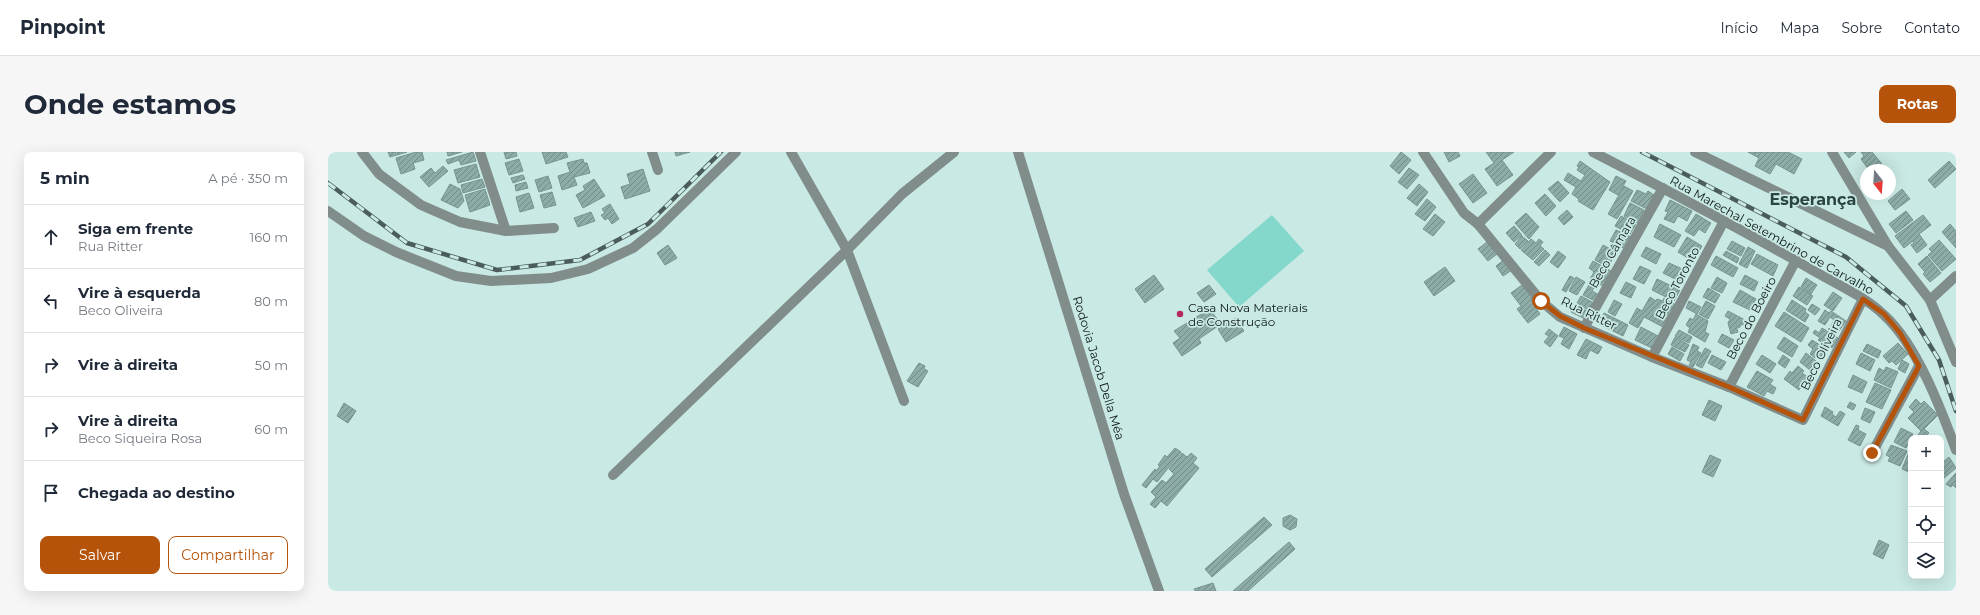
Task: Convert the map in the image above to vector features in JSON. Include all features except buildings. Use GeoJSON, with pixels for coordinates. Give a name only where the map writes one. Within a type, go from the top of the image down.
{"type":"FeatureCollection","features":[{"type":"Feature","properties":{"kind":"street"},"geometry":{"type":"LineString","coordinates":[[362,152],[379,174],[421,205],[460,222],[506,231],[554,228]]}},
{"type":"Feature","properties":{"kind":"street"},"geometry":{"type":"LineString","coordinates":[[480,152],[506,231]]}},
{"type":"Feature","properties":{"kind":"street"},"geometry":{"type":"LineString","coordinates":[[652,152],[658,170]]}},
{"type":"Feature","properties":{"kind":"street"},"geometry":{"type":"LineString","coordinates":[[328,211],[364,236],[396,252],[456,276],[491,281],[551,278],[588,270],[632,248],[657,229],[736,152]]}},
{"type":"Feature","properties":{"kind":"street"},"geometry":{"type":"LineString","coordinates":[[791,152],[847,250],[904,401]]}},
{"type":"Feature","properties":{"kind":"street"},"geometry":{"type":"LineString","coordinates":[[613,475],[847,250],[902,194],[954,152]]}},
{"type":"Feature","properties":{"kind":"street","name":"Rodovia Jacob Della Méa"},"geometry":{"type":"LineString","coordinates":[[1018,152],[1124,494],[1159,591]]}},
{"type":"Feature","properties":{"kind":"street","name":"Rua Ritter"},"geometry":{"type":"LineString","coordinates":[[1423,152],[1464,213],[1478,224],[1541,301],[1560,316],[1584,328],[1729,387],[1803,420]]}},
{"type":"Feature","properties":{"kind":"street"},"geometry":{"type":"LineString","coordinates":[[1478,224],[1551,152]]}},
{"type":"Feature","properties":{"kind":"street","name":"Rua Marechal Setembrino de Carvalho"},"geometry":{"type":"LineString","coordinates":[[1593,152],[1796,260],[1863,299],[1884,314],[1900,333],[1940,405],[1956,450]]}},
{"type":"Feature","properties":{"kind":"street"},"geometry":{"type":"LineString","coordinates":[[1695,152],[1888,246]]}},
{"type":"Feature","properties":{"kind":"street"},"geometry":{"type":"LineString","coordinates":[[1832,152],[1888,246],[1930,300],[1956,362]]}},
{"type":"Feature","properties":{"kind":"street","name":"Beco Câmara"},"geometry":{"type":"LineString","coordinates":[[1584,328],[1663,188]]}},
{"type":"Feature","properties":{"kind":"street","name":"Beco Toronto"},"geometry":{"type":"LineString","coordinates":[[1652,356],[1724,221]]}},
{"type":"Feature","properties":{"kind":"street","name":"Beco do Boeiro"},"geometry":{"type":"LineString","coordinates":[[1729,387],[1796,260]]}},
{"type":"Feature","properties":{"kind":"street"},"geometry":{"type":"LineString","coordinates":[[1930,300],[1956,276]]}},
{"type":"Feature","properties":{"kind":"street","name":"Beco Oliveira"},"geometry":{"type":"LineString","coordinates":[[1803,420],[1863,299]]}},
{"type":"Feature","properties":{"kind":"street"},"geometry":{"type":"LineString","coordinates":[[1872,453],[1919,366]]}},
{"type":"Feature","properties":{"kind":"green space"},"geometry":{"type":"Polygon","coordinates":[[[1272,215],[1304,251],[1239,307],[1207,270],[1272,215]]]}},
{"type":"Feature","properties":{"kind":"railway"},"geometry":{"type":"LineString","coordinates":[[328,183],[407,243],[497,270],[580,260],[648,224],[721,152]]}},
{"type":"Feature","properties":{"kind":"railway"},"geometry":{"type":"LineString","coordinates":[[1642,152],[1846,257],[1906,306],[1939,360],[1956,411]]}},
{"type":"Feature","properties":{"kind":"place","name":"Casa Nova Materiais de Construção"},"geometry":{"type":"Point","coordinates":[1180,314]}},
{"type":"Feature","properties":{"kind":"district","name":"Esperança"},"geometry":{"type":"Point","coordinates":[1813,199]}},
{"type":"Feature","properties":{"kind":"route"},"geometry":{"type":"LineString","coordinates":[[1541,301],[1560,316],[1584,328],[1729,387],[1803,420],[1863,299],[1884,314],[1900,333],[1919,366],[1872,453]]}}]}
